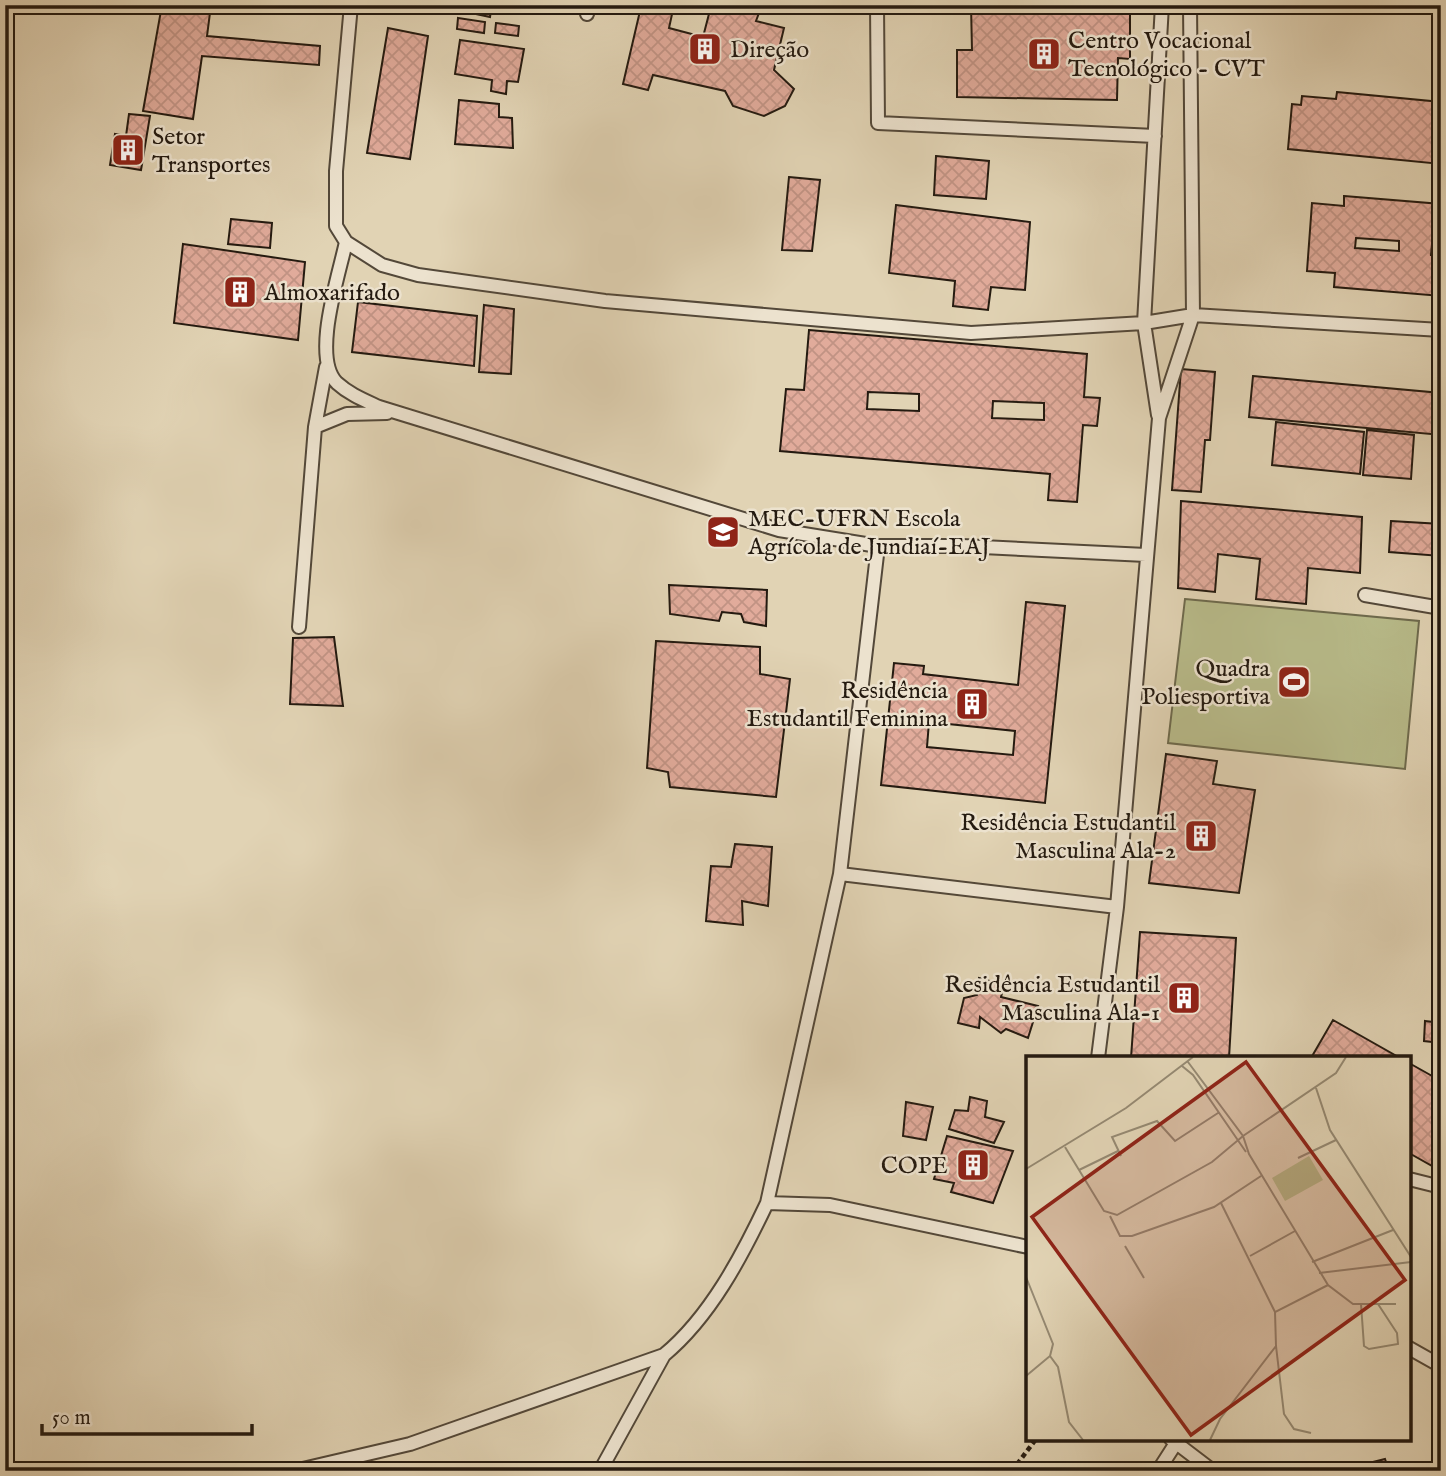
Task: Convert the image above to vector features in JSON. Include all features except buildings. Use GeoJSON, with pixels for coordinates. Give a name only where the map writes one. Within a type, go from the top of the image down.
{"type":"FeatureCollection","features":[{"type":"Feature","properties":{"kind":"lane"},"geometry":{"type":"LineString","coordinates":[[351,5],[335,205],[336,226],[346,242],[382,265],[418,275],[605,301],[971,333],[1144,323],[1193,315],[1441,330]]}},
{"type":"Feature","properties":{"kind":"lane"},"geometry":{"type":"LineString","coordinates":[[877,5],[878,123],[1155,136]]}},
{"type":"Feature","properties":{"kind":"lane"},"geometry":{"type":"LineString","coordinates":[[1159,418],[1144,323],[1162,5]]}},
{"type":"Feature","properties":{"kind":"lane"},"geometry":{"type":"LineString","coordinates":[[1098,1056],[1117,907],[1159,418],[1193,315],[1190,5]]}},
{"type":"Feature","properties":{"kind":"lane"},"geometry":{"type":"LineString","coordinates":[[299,628],[315,427],[326,367],[324,348],[346,242]]}},
{"type":"Feature","properties":{"kind":"lane"},"geometry":{"type":"LineString","coordinates":[[326,367],[335,382],[354,395],[397,412],[779,530],[834,541],[878,545],[962,546],[1146,555]]}},
{"type":"Feature","properties":{"kind":"lane"},"geometry":{"type":"LineString","coordinates":[[315,427],[347,414],[397,412]]}},
{"type":"Feature","properties":{"kind":"lane"},"geometry":{"type":"LineString","coordinates":[[294,1471],[410,1444],[664,1355],[684,1339],[752,1236],[767,1203],[840,874],[878,545]]}},
{"type":"Feature","properties":{"kind":"lane"},"geometry":{"type":"LineString","coordinates":[[1365,595],[1441,608]]}},
{"type":"Feature","properties":{"kind":"lane"},"geometry":{"type":"LineString","coordinates":[[840,874],[1117,907]]}},
{"type":"Feature","properties":{"kind":"lane"},"geometry":{"type":"LineString","coordinates":[[1411,1180],[1441,1187]]}},
{"type":"Feature","properties":{"kind":"lane"},"geometry":{"type":"LineString","coordinates":[[767,1203],[830,1205],[1026,1247]]}},
{"type":"Feature","properties":{"kind":"lane"},"geometry":{"type":"LineString","coordinates":[[1411,1349],[1441,1366]]}},
{"type":"Feature","properties":{"kind":"lane"},"geometry":{"type":"LineString","coordinates":[[600,1471],[664,1355]]}},
{"type":"Feature","properties":{"kind":"lane"},"geometry":{"type":"LineString","coordinates":[[1158,1471],[1173,1441],[1213,1471]]}},
{"type":"Feature","properties":{"kind":"path"},"geometry":{"type":"LineString","coordinates":[[1012,1471],[1034,1441]]}},
{"type":"Feature","properties":{"kind":"green space","name":"Quadra Poliesportiva"},"geometry":{"type":"Polygon","coordinates":[[[1185,599],[1419,621],[1405,769],[1168,743],[1185,599]]]}},
{"type":"Feature","properties":{"kind":"place","name":"Direção"},"geometry":{"type":"Point","coordinates":[705,49]}},
{"type":"Feature","properties":{"kind":"place","name":"Centro Vocacional Tecnológico - CVT"},"geometry":{"type":"Point","coordinates":[1044,54]}},
{"type":"Feature","properties":{"kind":"place","name":"Setor Transportes"},"geometry":{"type":"Point","coordinates":[128,150]}},
{"type":"Feature","properties":{"kind":"place","name":"Almoxarifado"},"geometry":{"type":"Point","coordinates":[240,292]}},
{"type":"Feature","properties":{"kind":"place","name":"MEC-UFRN Escola Agrícola de Jundiaí-EAJ"},"geometry":{"type":"Point","coordinates":[723,532]}},
{"type":"Feature","properties":{"kind":"place","name":"Quadra Poliesportiva"},"geometry":{"type":"Point","coordinates":[1294,682]}},
{"type":"Feature","properties":{"kind":"place","name":"Residência Estudantil Feminina"},"geometry":{"type":"Point","coordinates":[972,704]}},
{"type":"Feature","properties":{"kind":"place","name":"Residência Estudantil Masculina Ala-2"},"geometry":{"type":"Point","coordinates":[1201,836]}},
{"type":"Feature","properties":{"kind":"place","name":"Residência Estudantil Masculina Ala-1"},"geometry":{"type":"Point","coordinates":[1184,998]}},
{"type":"Feature","properties":{"kind":"place","name":"COPE"},"geometry":{"type":"Point","coordinates":[973,1165]}}]}
